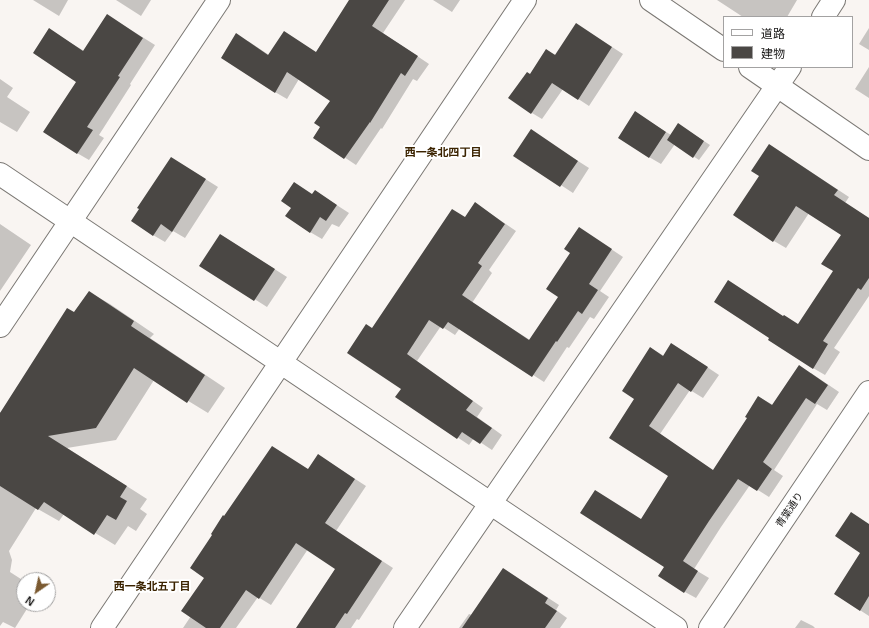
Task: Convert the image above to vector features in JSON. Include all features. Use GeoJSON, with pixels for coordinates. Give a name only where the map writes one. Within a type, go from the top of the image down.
{"type":"FeatureCollection","features":[{"type":"Feature","properties":{"kind":"street"},"geometry":{"type":"LineString","coordinates":[[0,326],[219,0]]}},
{"type":"Feature","properties":{"kind":"street"},"geometry":{"type":"LineString","coordinates":[[102,628],[525,0]]}},
{"type":"Feature","properties":{"kind":"street"},"geometry":{"type":"LineString","coordinates":[[650,0],[723,49]]}},
{"type":"Feature","properties":{"kind":"street"},"geometry":{"type":"LineString","coordinates":[[824,16],[834,0]]}},
{"type":"Feature","properties":{"kind":"street"},"geometry":{"type":"LineString","coordinates":[[751,68],[869,149]]}},
{"type":"Feature","properties":{"kind":"street"},"geometry":{"type":"LineString","coordinates":[[405,628],[789,68]]}},
{"type":"Feature","properties":{"kind":"street"},"geometry":{"type":"LineString","coordinates":[[0,174],[676,628]]}},
{"type":"Feature","properties":{"kind":"street","name":"青葉通り"},"geometry":{"type":"LineString","coordinates":[[710,628],[869,392]]}},
{"type":"Feature","properties":{"kind":"building"},"geometry":{"type":"Polygon","coordinates":[[[349,0],[389,0],[372,26],[418,56],[405,76],[401,73],[370,123],[344,159],[313,138],[320,127],[314,123],[330,101],[287,72],[275,93],[221,58],[236,33],[268,55],[284,31],[316,52],[349,0]]]}},
{"type":"Feature","properties":{"kind":"building"},"geometry":{"type":"Polygon","coordinates":[[[107,14],[143,38],[118,76],[120,77],[87,127],[93,130],[77,154],[43,132],[76,82],[33,53],[49,28],[83,51],[107,14]]]}},
{"type":"Feature","properties":{"kind":"building"},"geometry":{"type":"Polygon","coordinates":[[[576,23],[612,47],[578,100],[552,83],[531,114],[508,98],[527,72],[530,74],[546,49],[555,55],[576,23]]]}},
{"type":"Feature","properties":{"kind":"building"},"geometry":{"type":"Polygon","coordinates":[[[635,111],[666,132],[649,158],[618,138],[635,111]]]}},
{"type":"Feature","properties":{"kind":"building"},"geometry":{"type":"Polygon","coordinates":[[[678,123],[704,141],[693,158],[667,140],[678,123]]]}},
{"type":"Feature","properties":{"kind":"building"},"geometry":{"type":"Polygon","coordinates":[[[531,129],[578,161],[560,187],[513,156],[531,129]]]}},
{"type":"Feature","properties":{"kind":"building"},"geometry":{"type":"Polygon","coordinates":[[[769,144],[838,190],[834,195],[869,218],[869,278],[861,290],[858,288],[823,341],[828,344],[813,369],[768,340],[769,338],[714,302],[728,280],[783,316],[784,315],[798,324],[833,271],[821,264],[841,235],[796,206],[773,242],[733,215],[759,176],[751,171],[769,144]]]}},
{"type":"Feature","properties":{"kind":"building"},"geometry":{"type":"Polygon","coordinates":[[[171,157],[206,179],[172,232],[161,224],[153,236],[131,221],[139,209],[137,208],[171,157]]]}},
{"type":"Feature","properties":{"kind":"building"},"geometry":{"type":"Polygon","coordinates":[[[294,182],[312,194],[315,190],[337,205],[326,221],[320,217],[310,233],[285,216],[291,208],[281,201],[294,182]]]}},
{"type":"Feature","properties":{"kind":"building"},"geometry":{"type":"Polygon","coordinates":[[[475,202],[505,224],[478,263],[482,266],[462,295],[529,340],[558,297],[546,289],[570,253],[564,249],[579,227],[612,249],[589,284],[598,290],[582,314],[578,311],[532,377],[448,322],[443,329],[429,320],[407,354],[473,401],[466,410],[492,428],[480,444],[462,432],[457,439],[395,397],[401,389],[347,353],[366,324],[372,328],[452,209],[465,217],[475,202]]]}},
{"type":"Feature","properties":{"kind":"building"},"geometry":{"type":"Polygon","coordinates":[[[220,234],[275,269],[254,301],[199,266],[220,234]]]}},
{"type":"Feature","properties":{"kind":"building"},"geometry":{"type":"Polygon","coordinates":[[[89,291],[134,321],[131,326],[205,375],[187,403],[134,368],[96,428],[48,436],[127,486],[120,497],[127,501],[116,520],[107,515],[94,535],[44,502],[38,510],[0,486],[0,413],[67,308],[74,312],[89,291]]]}},
{"type":"Feature","properties":{"kind":"building"},"geometry":{"type":"Polygon","coordinates":[[[671,343],[708,367],[691,392],[678,383],[649,426],[713,470],[747,418],[745,417],[758,396],[772,405],[799,365],[828,385],[815,404],[806,398],[763,462],[772,469],[757,491],[738,479],[683,561],[698,571],[684,593],[658,576],[664,567],[580,513],[595,490],[641,519],[668,476],[609,438],[634,399],[622,391],[650,347],[663,356],[671,343]]]}},
{"type":"Feature","properties":{"kind":"building"},"geometry":{"type":"Polygon","coordinates":[[[272,446],[308,469],[318,454],[355,479],[325,523],[382,561],[347,614],[345,613],[335,628],[296,628],[335,569],[296,543],[259,599],[246,590],[220,628],[206,628],[181,611],[204,578],[190,568],[212,535],[211,534],[223,515],[224,516],[272,446]]]}},
{"type":"Feature","properties":{"kind":"building"},"geometry":{"type":"Polygon","coordinates":[[[851,512],[869,524],[869,596],[860,611],[834,594],[860,553],[835,536],[851,512]]]}},
{"type":"Feature","properties":{"kind":"building"},"geometry":{"type":"Polygon","coordinates":[[[503,568],[548,598],[545,603],[557,611],[545,628],[462,628],[503,568]]]}},
{"type":"Feature","properties":{"kind":"district","name":"西一条北四丁目"},"geometry":{"type":"Point","coordinates":[443,153]}},
{"type":"Feature","properties":{"kind":"district","name":"西一条北五丁目"},"geometry":{"type":"Point","coordinates":[152,587]}}]}
